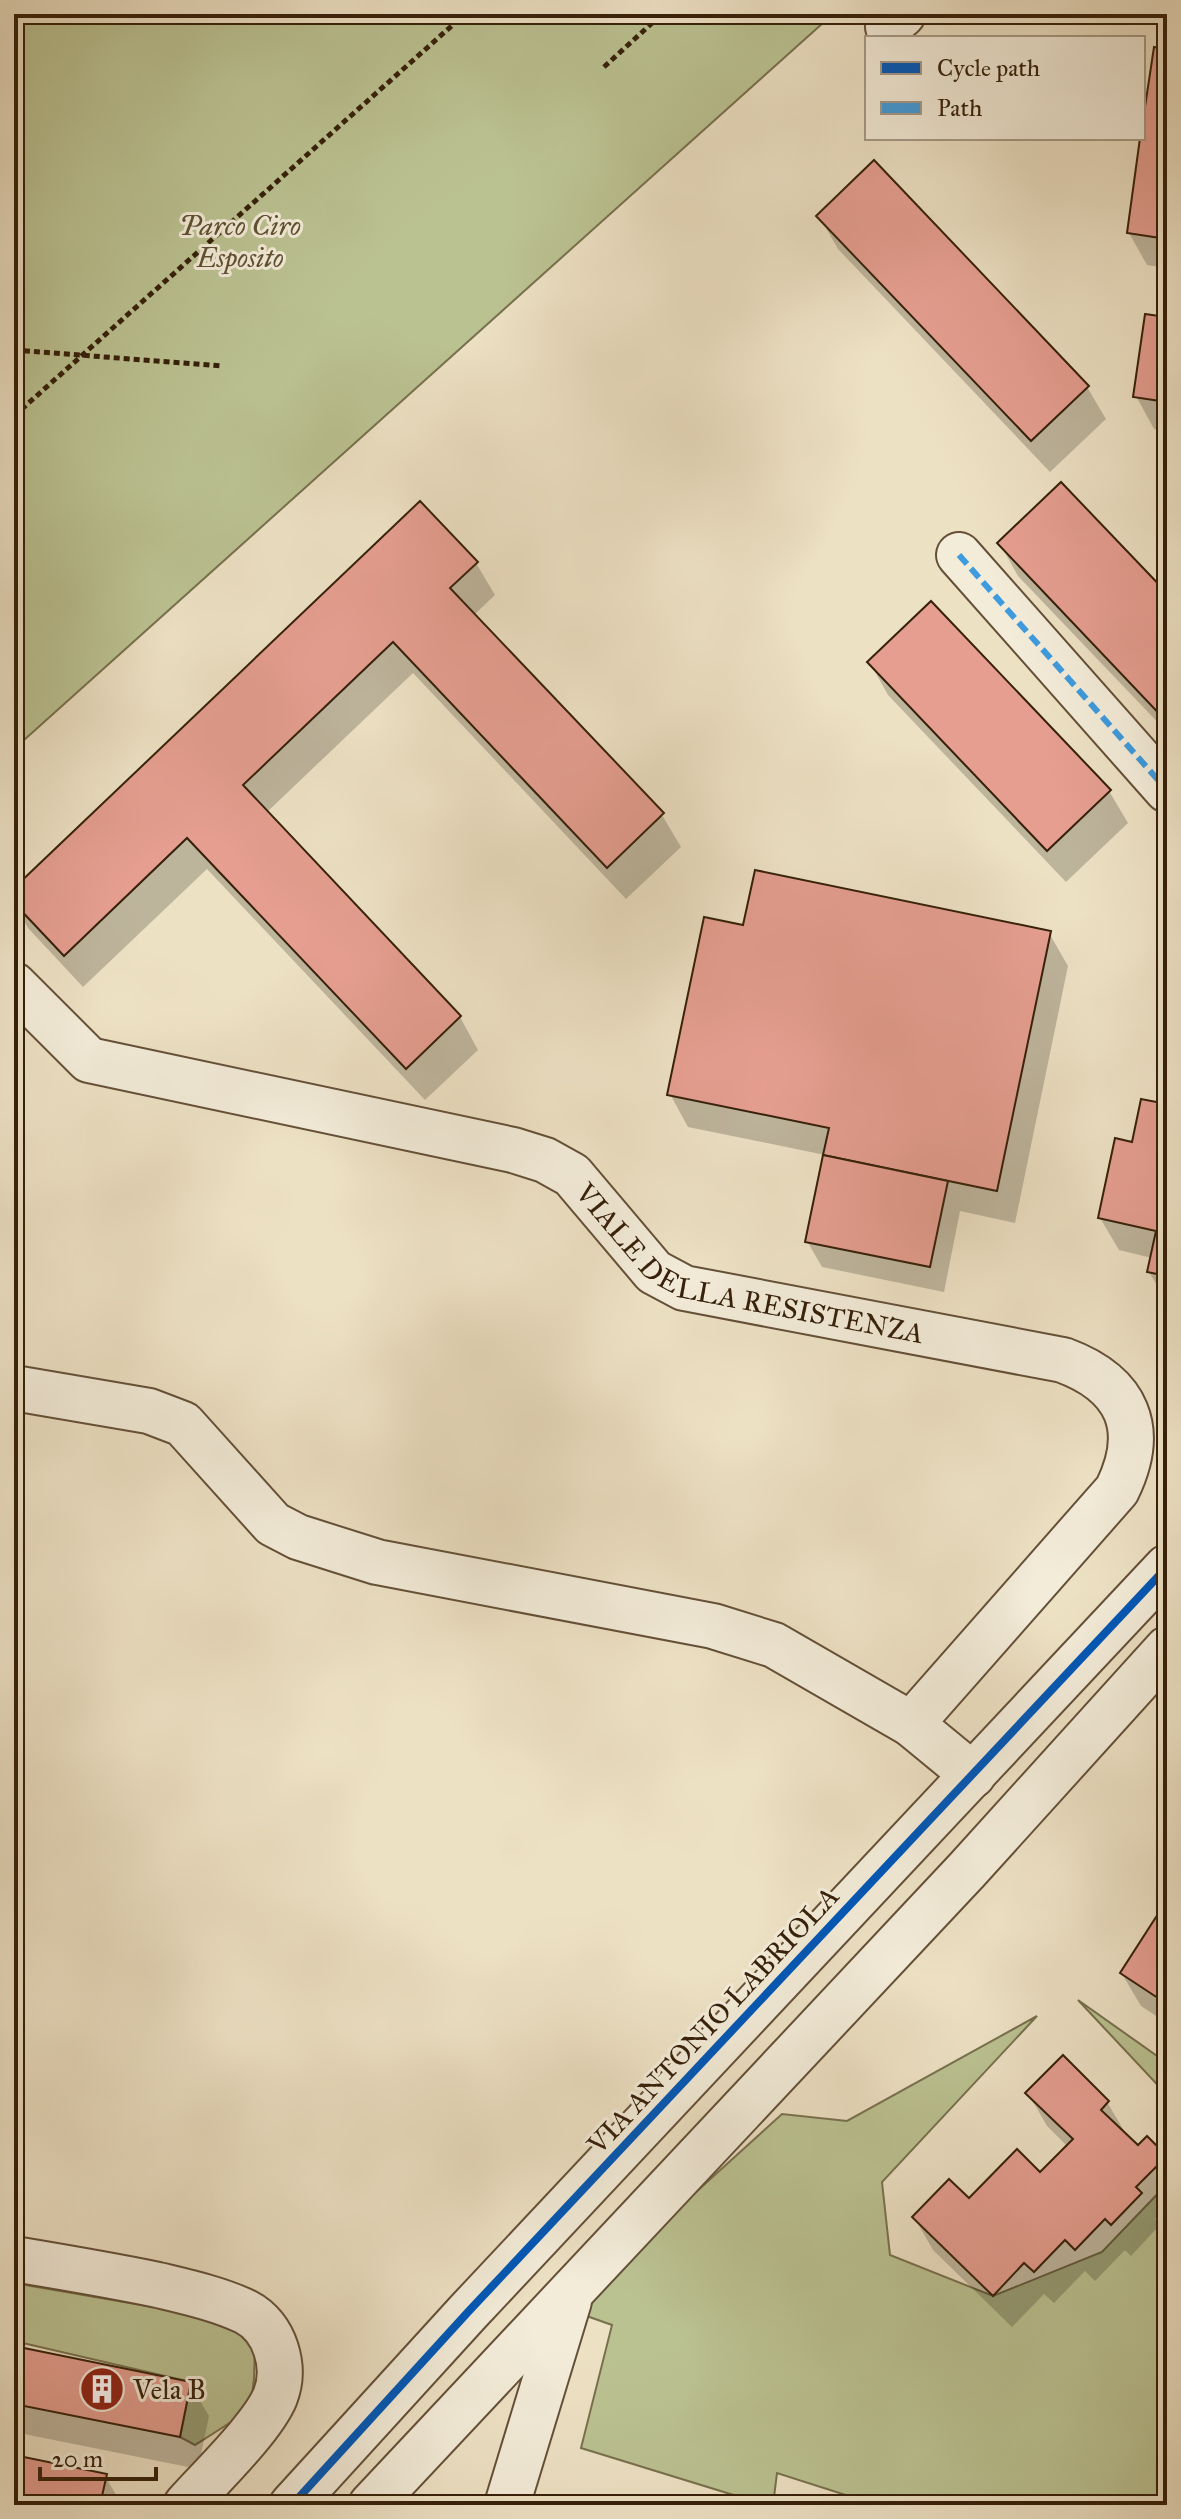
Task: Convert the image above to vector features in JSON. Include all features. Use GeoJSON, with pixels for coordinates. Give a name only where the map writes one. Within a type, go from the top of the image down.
{"type":"FeatureCollection","features":[{"type":"Feature","properties":{"kind":"street"},"geometry":{"type":"LineString","coordinates":[[959,555],[1167,790]]}},
{"type":"Feature","properties":{"kind":"street","name":"VIALE DELLA RESISTENZA"},"geometry":{"type":"LineString","coordinates":[[14,985],[89,1060],[513,1150],[545,1160],[572,1175],[654,1272],[684,1288],[1063,1360],[1090,1370],[1111,1387],[1126,1411],[1132,1438],[1129,1465],[1117,1490],[911,1724]]}},
{"type":"Feature","properties":{"kind":"street"},"geometry":{"type":"LineString","coordinates":[[14,1388],[149,1411],[183,1424],[273,1524],[298,1537],[377,1562],[728,1630],[774,1645],[911,1724],[973,1775]]}},
{"type":"Feature","properties":{"kind":"street","name":"VIA ANTONIO LABRIOLA"},"geometry":{"type":"LineString","coordinates":[[292,2505],[479,2300],[1167,1567]]}},
{"type":"Feature","properties":{"kind":"street"},"geometry":{"type":"LineString","coordinates":[[371,2505],[967,1870],[1167,1649]]}},
{"type":"Feature","properties":{"kind":"street"},"geometry":{"type":"LineString","coordinates":[[14,2259],[112,2275],[192,2293],[248,2313],[265,2328],[277,2349],[281,2372],[276,2396],[265,2416],[186,2505]]}},
{"type":"Feature","properties":{"kind":"street"},"geometry":{"type":"LineString","coordinates":[[507,2505],[572,2291]]}},
{"type":"Feature","properties":{"kind":"path"},"geometry":{"type":"LineString","coordinates":[[14,416],[465,14]]}},
{"type":"Feature","properties":{"kind":"path"},"geometry":{"type":"LineString","coordinates":[[604,67],[662,14]]}},
{"type":"Feature","properties":{"kind":"path"},"geometry":{"type":"LineString","coordinates":[[14,350],[222,366]]}},
{"type":"Feature","properties":{"kind":"green space","name":"Parco Ciro Esposito"},"geometry":{"type":"Polygon","coordinates":[[[14,14],[833,14],[14,749],[14,14]]]}},
{"type":"Feature","properties":{"kind":"green space"},"geometry":{"type":"Polygon","coordinates":[[[1078,2000],[1167,2063],[1167,2095],[1078,2000]]]}},
{"type":"Feature","properties":{"kind":"green space"},"geometry":{"type":"Polygon","coordinates":[[[1037,2016],[882,2182],[890,2255],[993,2296],[1102,2252],[1167,2184],[1167,2476],[1158,2505],[877,2505],[777,2473],[773,2505],[766,2505],[581,2448],[612,2325],[567,2309],[782,2114],[847,2121],[1037,2016]]]}},
{"type":"Feature","properties":{"kind":"green space"},"geometry":{"type":"Polygon","coordinates":[[[14,2283],[211,2317],[255,2343],[250,2410],[195,2445],[180,2437],[191,2382],[14,2341],[14,2283]]]}},
{"type":"Feature","properties":{"kind":"building"},"geometry":{"type":"Polygon","coordinates":[[[1154,47],[1167,49],[1167,239],[1127,233],[1140,140],[1145,140],[1145,107],[1154,47]]]}},
{"type":"Feature","properties":{"kind":"building"},"geometry":{"type":"Polygon","coordinates":[[[874,160],[1089,386],[1031,441],[816,216],[874,160]]]}},
{"type":"Feature","properties":{"kind":"building"},"geometry":{"type":"Polygon","coordinates":[[[1145,314],[1167,317],[1167,402],[1133,397],[1145,314]]]}},
{"type":"Feature","properties":{"kind":"building"},"geometry":{"type":"Polygon","coordinates":[[[1061,482],[1167,593],[1167,722],[997,543],[1061,482]]]}},
{"type":"Feature","properties":{"kind":"building"},"geometry":{"type":"Polygon","coordinates":[[[420,501],[478,562],[450,588],[664,813],[607,868],[393,642],[243,785],[461,1016],[406,1069],[187,838],[64,956],[14,903],[14,888],[420,501]]]}},
{"type":"Feature","properties":{"kind":"building"},"geometry":{"type":"Polygon","coordinates":[[[931,601],[1111,790],[1047,851],[867,662],[931,601]]]}},
{"type":"Feature","properties":{"kind":"building"},"geometry":{"type":"Polygon","coordinates":[[[755,870],[1051,931],[997,1191],[823,1155],[829,1128],[667,1095],[704,917],[743,925],[755,870]]]}},
{"type":"Feature","properties":{"kind":"building"},"geometry":{"type":"Polygon","coordinates":[[[1141,1099],[1167,1104],[1167,1276],[1147,1272],[1156,1231],[1098,1218],[1115,1138],[1132,1142],[1141,1099]]]}},
{"type":"Feature","properties":{"kind":"building"},"geometry":{"type":"Polygon","coordinates":[[[823,1155],[948,1181],[930,1267],[805,1242],[823,1155]]]}},
{"type":"Feature","properties":{"kind":"building"},"geometry":{"type":"Polygon","coordinates":[[[1167,1900],[1167,2004],[1120,1973],[1167,1900]]]}},
{"type":"Feature","properties":{"kind":"building"},"geometry":{"type":"Polygon","coordinates":[[[1063,2055],[1109,2101],[1101,2110],[1138,2145],[1147,2136],[1167,2156],[1136,2187],[1142,2193],[1111,2225],[1105,2219],[1075,2250],[1065,2240],[1034,2272],[1024,2263],[993,2296],[912,2217],[949,2179],[969,2198],[1017,2149],[1040,2172],[1073,2139],[1025,2093],[1063,2055]]]}},
{"type":"Feature","properties":{"kind":"building","name":"Vela B"},"geometry":{"type":"Polygon","coordinates":[[[14,2346],[191,2382],[180,2437],[14,2404],[14,2346]]]}},
{"type":"Feature","properties":{"kind":"building","name":"Vela B"},"geometry":{"type":"Polygon","coordinates":[[[14,2455],[107,2474],[100,2505],[14,2505],[14,2455]]]}},
{"type":"Feature","properties":{"kind":"marked path"},"geometry":{"type":"LineString","coordinates":[[959,555],[1167,790]]}},
{"type":"Feature","properties":{"kind":"cycle path"},"geometry":{"type":"LineString","coordinates":[[292,2505],[468,2312],[1167,1567]]}},
{"type":"Feature","properties":{"kind":"place","name":"Vela B"},"geometry":{"type":"Point","coordinates":[102,2389]}}]}
